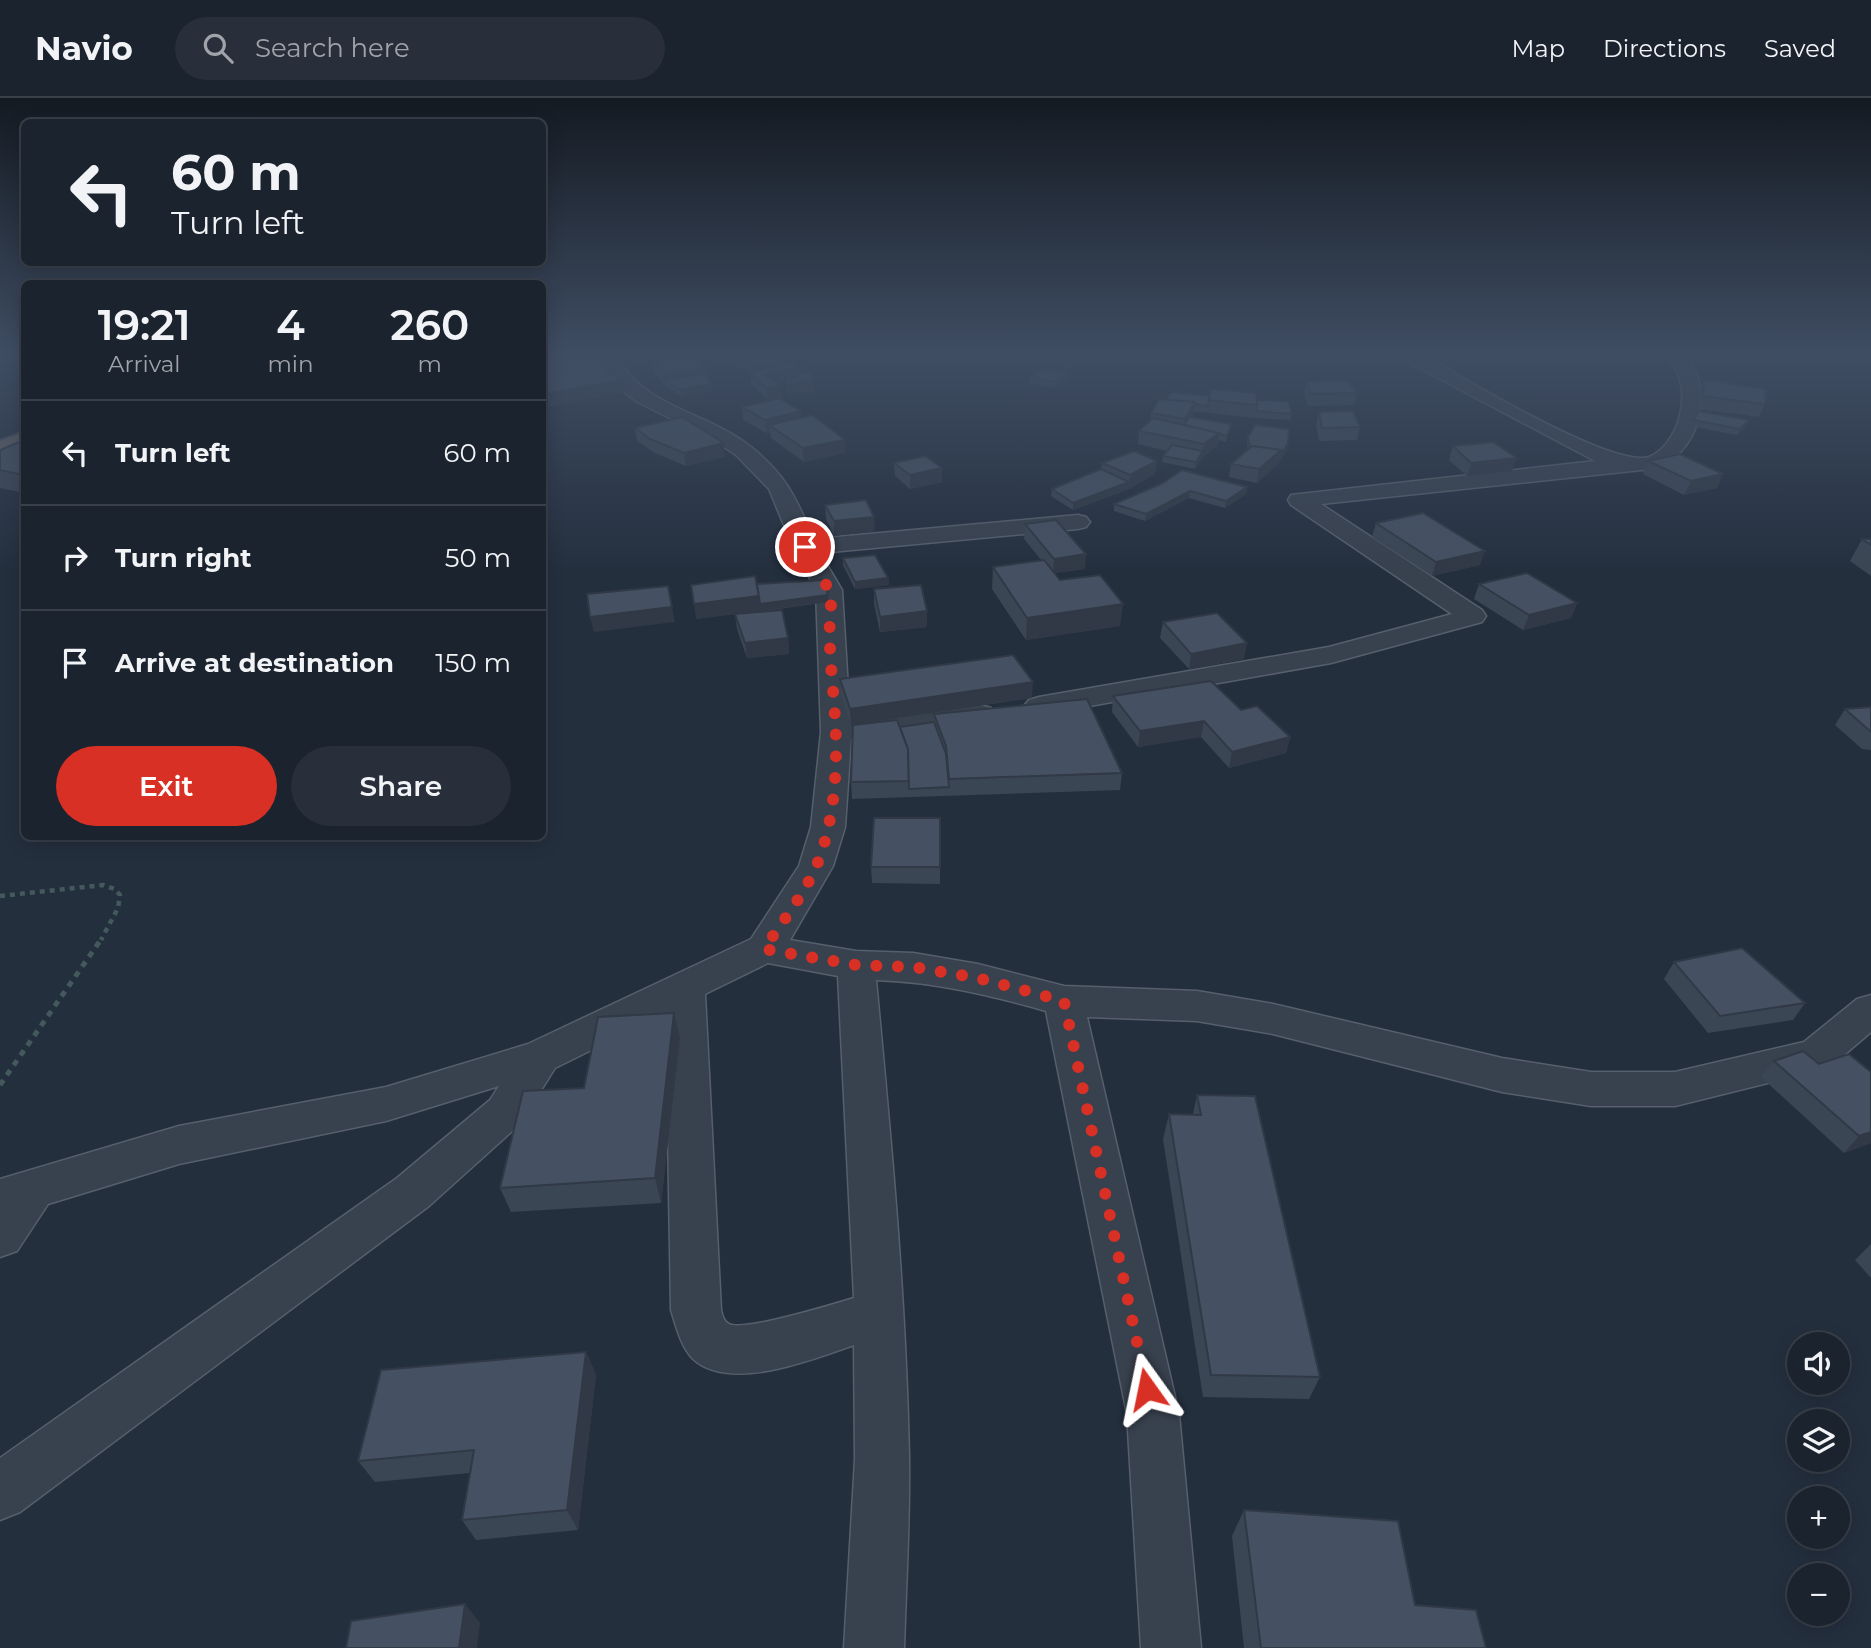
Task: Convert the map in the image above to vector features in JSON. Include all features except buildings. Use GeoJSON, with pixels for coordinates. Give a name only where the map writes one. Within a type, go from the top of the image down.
{"type":"FeatureCollection","features":[{"type":"Feature","properties":{"kind":"highway"},"geometry":{"type":"LineString","coordinates":[[0,449],[21,440]]}},
{"type":"Feature","properties":{"kind":"street"},"geometry":{"type":"LineString","coordinates":[[0,1236],[17,1193],[179,1145],[386,1104],[540,1057],[764,949],[797,901],[816,866],[828,827],[836,732],[829,590],[805,547],[779,486],[743,451],[699,427]]}},
{"type":"Feature","properties":{"kind":"street"},"geometry":{"type":"LineString","coordinates":[[1542,427],[1589,452],[1615,460],[1638,463]]}},
{"type":"Feature","properties":{"kind":"street"},"geometry":{"type":"LineString","coordinates":[[836,732],[1062,703],[1331,655],[1473,616],[1299,500],[1659,460],[1684,436],[1685,427]]}},
{"type":"Feature","properties":{"kind":"street"},"geometry":{"type":"LineString","coordinates":[[805,547],[1079,523]]}},
{"type":"Feature","properties":{"kind":"street"},"geometry":{"type":"LineString","coordinates":[[764,949],[856,965],[913,967],[939,971],[1064,1001],[1197,1006],[1273,1019],[1502,1075],[1591,1089],[1675,1089],[1816,1055],[1871,1010]]}},
{"type":"Feature","properties":{"kind":"street"},"geometry":{"type":"LineString","coordinates":[[856,965],[876,1229],[882,1459],[874,1648]]}},
{"type":"Feature","properties":{"kind":"street"},"geometry":{"type":"LineString","coordinates":[[685,988],[696,1310],[704,1335],[723,1349],[753,1349],[878,1314]]}},
{"type":"Feature","properties":{"kind":"street"},"geometry":{"type":"LineString","coordinates":[[1064,1001],[1153,1414],[1171,1648]]}},
{"type":"Feature","properties":{"kind":"street"},"geometry":{"type":"LineString","coordinates":[[0,1492],[413,1192],[505,1112],[540,1057]]}},
{"type":"Feature","properties":{"kind":"path"},"geometry":{"type":"LineString","coordinates":[[0,896],[103,885],[114,887],[120,894],[121,902],[111,924],[71,986],[0,1085]]}},
{"type":"Feature","properties":{"kind":"route"},"geometry":{"type":"LineString","coordinates":[[805,547],[829,590],[831,605],[836,732],[832,803],[816,866],[797,901],[764,949],[856,965],[913,967],[978,978],[1064,1001],[1147,1389]]}}]}
